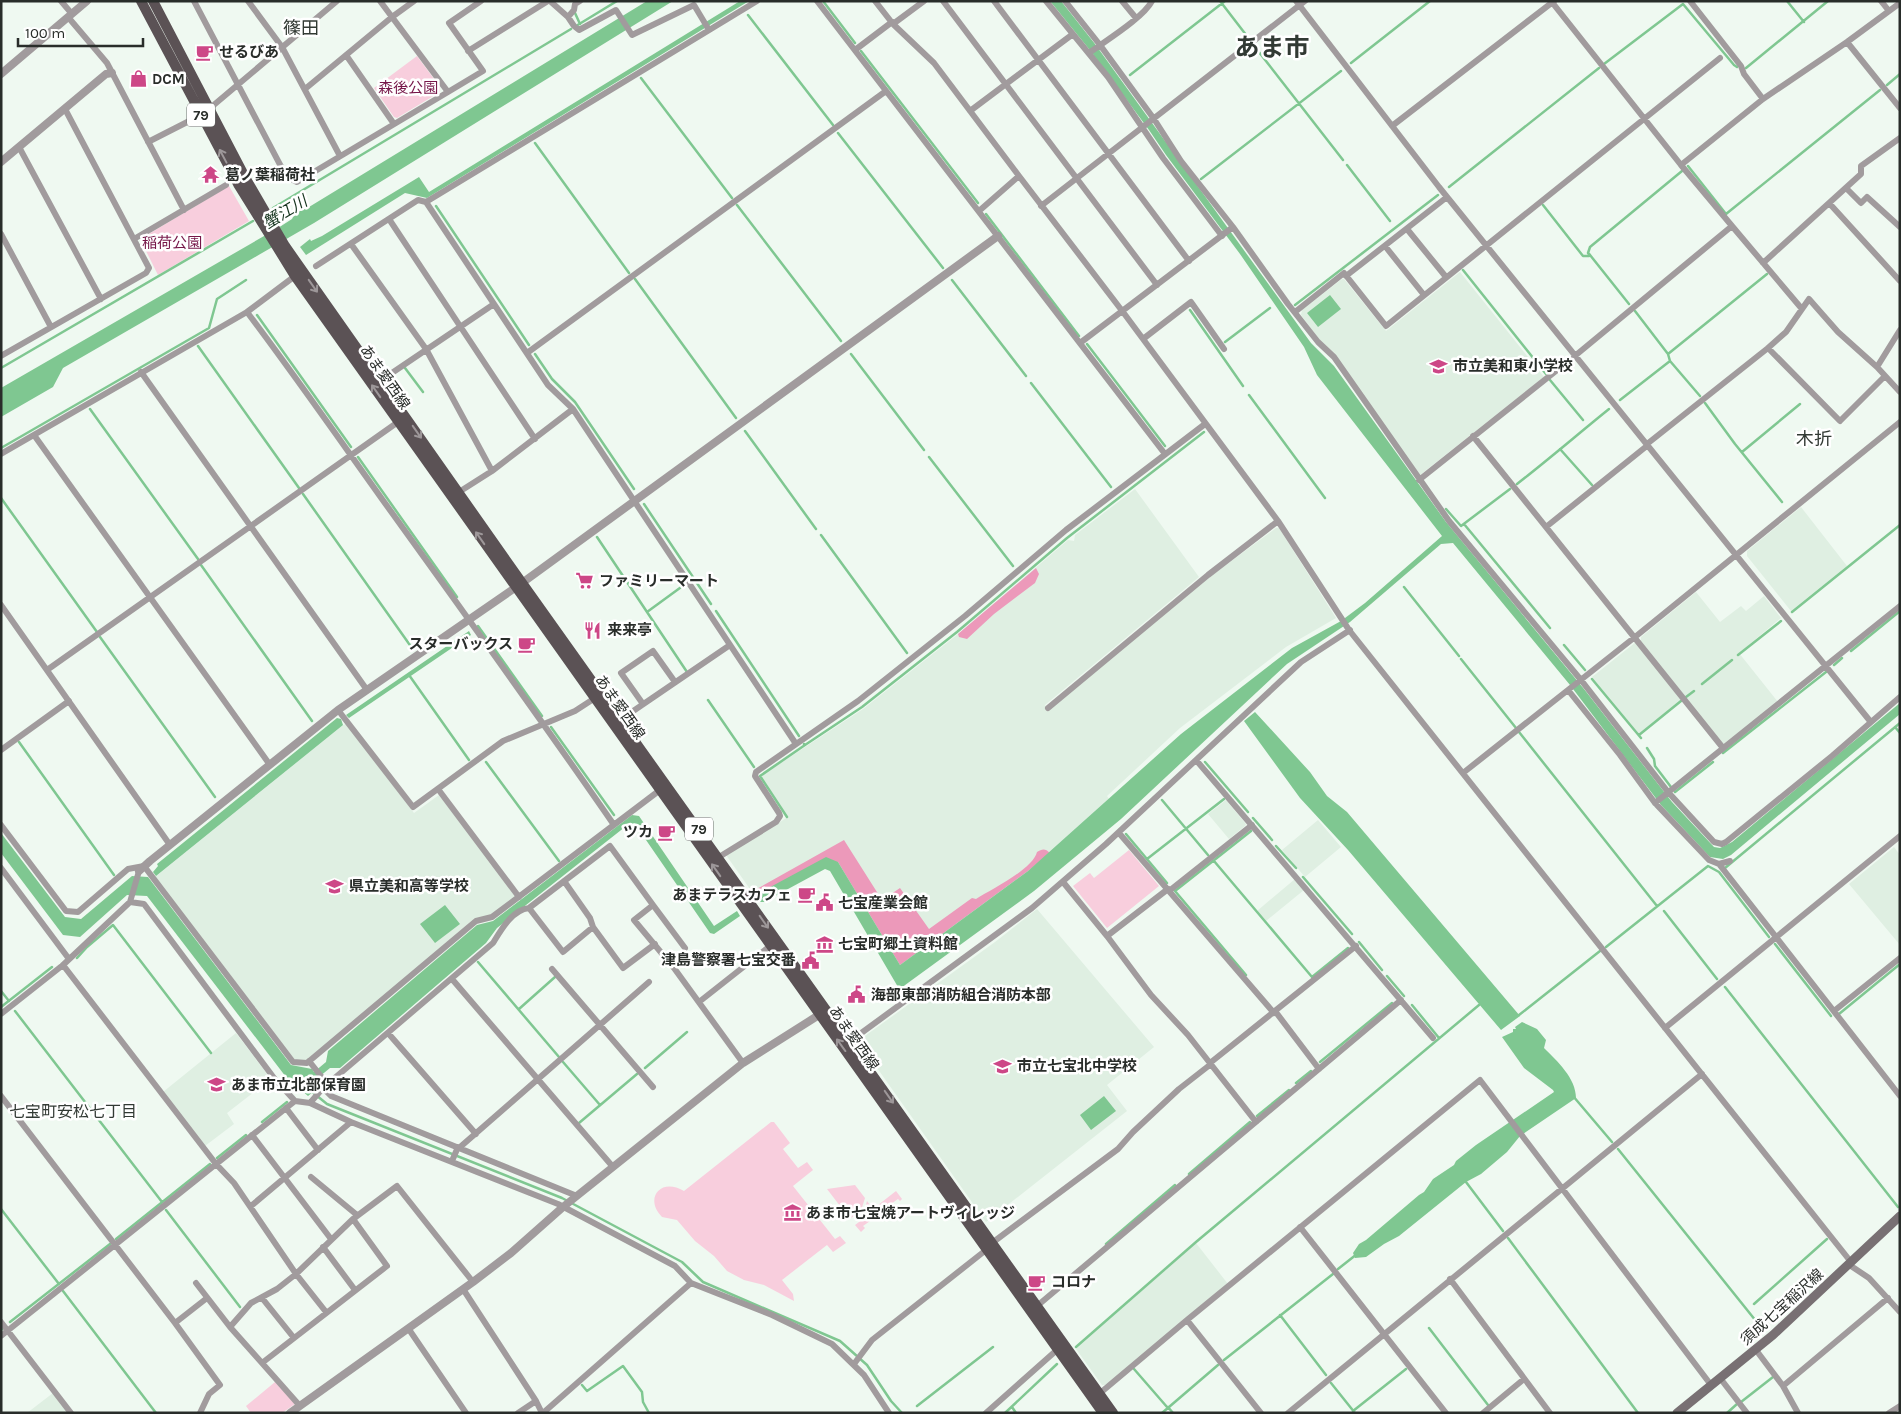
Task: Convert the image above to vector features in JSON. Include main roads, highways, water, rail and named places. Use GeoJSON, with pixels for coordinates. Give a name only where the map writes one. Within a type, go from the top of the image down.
{"type":"FeatureCollection","features":[{"type":"Feature","properties":{"kind":"main road","name":"あま愛西線"},"geometry":{"type":"LineString","coordinates":[[141,1],[205,112]]}},
{"type":"Feature","properties":{"kind":"main road","name":"あま愛西線"},"geometry":{"type":"LineString","coordinates":[[153,1],[238,184],[268,226],[295,276],[398,422],[620,720],[719,857],[822,1012],[989,1246],[1037,1306],[1113,1413]]}},
{"type":"Feature","properties":{"kind":"main road","name":"あま愛西線"},"geometry":{"type":"LineString","coordinates":[[281,248],[380,381],[459,492],[595,698],[770,946],[822,1012],[849,1042],[1103,1413]]}},
{"type":"Feature","properties":{"kind":"main road","name":"須成七宝稲沢線"},"geometry":{"type":"LineString","coordinates":[[1677,1413],[1756,1350],[1900,1216]]}},
{"type":"Feature","properties":{"kind":"waterway"},"geometry":{"type":"LineString","coordinates":[[576,26],[617,1]]}},
{"type":"Feature","properties":{"kind":"waterway"},"geometry":{"type":"LineString","coordinates":[[823,1],[855,43]]}},
{"type":"Feature","properties":{"kind":"waterway"},"geometry":{"type":"LineString","coordinates":[[1220,1],[1250,40]]}},
{"type":"Feature","properties":{"kind":"waterway"},"geometry":{"type":"LineString","coordinates":[[1130,75],[1225,1]]}},
{"type":"Feature","properties":{"kind":"waterway"},"geometry":{"type":"LineString","coordinates":[[1351,63],[1430,1]]}},
{"type":"Feature","properties":{"kind":"waterway"},"geometry":{"type":"LineString","coordinates":[[1787,1],[1804,22]]}},
{"type":"Feature","properties":{"kind":"waterway"},"geometry":{"type":"LineString","coordinates":[[1746,68],[1828,1]]}},
{"type":"Feature","properties":{"kind":"waterway"},"geometry":{"type":"LineString","coordinates":[[1604,64],[1683,4],[1737,67]]}},
{"type":"Feature","properties":{"kind":"waterway"},"geometry":{"type":"LineString","coordinates":[[575,13],[580,24]]}},
{"type":"Feature","properties":{"kind":"waterway"},"geometry":{"type":"LineString","coordinates":[[748,15],[833,125]]}},
{"type":"Feature","properties":{"kind":"waterway","name":"蟹江川"},"geometry":{"type":"LineString","coordinates":[[273,208],[571,29]]}},
{"type":"Feature","properties":{"kind":"waterway"},"geometry":{"type":"LineString","coordinates":[[1255,47],[1343,160]]}},
{"type":"Feature","properties":{"kind":"waterway"},"geometry":{"type":"LineString","coordinates":[[861,51],[978,203]]}},
{"type":"Feature","properties":{"kind":"waterway"},"geometry":{"type":"LineString","coordinates":[[1449,187],[1599,68]]}},
{"type":"Feature","properties":{"kind":"waterway"},"geometry":{"type":"LineString","coordinates":[[1201,179],[1341,71]]}},
{"type":"Feature","properties":{"kind":"waterway"},"geometry":{"type":"LineString","coordinates":[[1887,85],[1900,74]]}},
{"type":"Feature","properties":{"kind":"waterway"},"geometry":{"type":"LineString","coordinates":[[641,78],[732,198]]}},
{"type":"Feature","properties":{"kind":"waterway"},"geometry":{"type":"LineString","coordinates":[[1688,166],[1726,214],[1880,90]]}},
{"type":"Feature","properties":{"kind":"waterway"},"geometry":{"type":"LineString","coordinates":[[838,133],[943,268]]}},
{"type":"Feature","properties":{"kind":"waterway"},"geometry":{"type":"LineString","coordinates":[[535,143],[629,273]]}},
{"type":"Feature","properties":{"kind":"waterway"},"geometry":{"type":"LineString","coordinates":[[1347,165],[1390,221]]}},
{"type":"Feature","properties":{"kind":"waterway"},"geometry":{"type":"LineString","coordinates":[[1629,304],[1588,253],[1590,247],[1682,171]]}},
{"type":"Feature","properties":{"kind":"waterway"},"geometry":{"type":"LineString","coordinates":[[1295,305],[1438,195]]}},
{"type":"Feature","properties":{"kind":"waterway"},"geometry":{"type":"LineString","coordinates":[[737,205],[841,341]]}},
{"type":"Feature","properties":{"kind":"waterway"},"geometry":{"type":"LineString","coordinates":[[1543,205],[1583,256],[1589,256]]}},
{"type":"Feature","properties":{"kind":"waterway"},"geometry":{"type":"LineString","coordinates":[[436,206],[529,345]]}},
{"type":"Feature","properties":{"kind":"waterway"},"geometry":{"type":"LineString","coordinates":[[986,214],[1079,336]]}},
{"type":"Feature","properties":{"kind":"waterway","name":"蟹江川"},"geometry":{"type":"LineString","coordinates":[[1,368],[253,221]]}},
{"type":"Feature","properties":{"kind":"waterway"},"geometry":{"type":"LineString","coordinates":[[1463,270],[1546,374]]}},
{"type":"Feature","properties":{"kind":"waterway"},"geometry":{"type":"LineString","coordinates":[[1668,354],[1767,274]]}},
{"type":"Feature","properties":{"kind":"waterway"},"geometry":{"type":"LineString","coordinates":[[635,279],[736,418]]}},
{"type":"Feature","properties":{"kind":"waterway"},"geometry":{"type":"LineString","coordinates":[[1,448],[209,328],[217,299],[246,280]]}},
{"type":"Feature","properties":{"kind":"waterway"},"geometry":{"type":"LineString","coordinates":[[952,280],[1026,376]]}},
{"type":"Feature","properties":{"kind":"waterway"},"geometry":{"type":"LineString","coordinates":[[1225,342],[1270,308]]}},
{"type":"Feature","properties":{"kind":"waterway"},"geometry":{"type":"LineString","coordinates":[[1190,310],[1243,386]]}},
{"type":"Feature","properties":{"kind":"waterway"},"geometry":{"type":"LineString","coordinates":[[1620,400],[1670,361],[1668,354],[1635,311]]}},
{"type":"Feature","properties":{"kind":"waterway"},"geometry":{"type":"LineString","coordinates":[[257,315],[351,447]]}},
{"type":"Feature","properties":{"kind":"waterway"},"geometry":{"type":"LineString","coordinates":[[1087,344],[1165,446]]}},
{"type":"Feature","properties":{"kind":"waterway"},"geometry":{"type":"LineString","coordinates":[[198,346],[299,488]]}},
{"type":"Feature","properties":{"kind":"waterway"},"geometry":{"type":"LineString","coordinates":[[535,354],[552,379],[575,402],[634,489]]}},
{"type":"Feature","properties":{"kind":"waterway"},"geometry":{"type":"LineString","coordinates":[[851,354],[924,450]]}},
{"type":"Feature","properties":{"kind":"waterway"},"geometry":{"type":"LineString","coordinates":[[1670,361],[1700,396]]}},
{"type":"Feature","properties":{"kind":"waterway"},"geometry":{"type":"LineString","coordinates":[[405,368],[423,392]]}},
{"type":"Feature","properties":{"kind":"waterway"},"geometry":{"type":"LineString","coordinates":[[1550,380],[1583,420]]}},
{"type":"Feature","properties":{"kind":"waterway"},"geometry":{"type":"LineString","coordinates":[[1031,383],[1111,487]]}},
{"type":"Feature","properties":{"kind":"waterway"},"geometry":{"type":"LineString","coordinates":[[1249,395],[1325,498]]}},
{"type":"Feature","properties":{"kind":"waterway"},"geometry":{"type":"LineString","coordinates":[[1705,403],[1782,502]]}},
{"type":"Feature","properties":{"kind":"waterway"},"geometry":{"type":"LineString","coordinates":[[1742,452],[1800,404]]}},
{"type":"Feature","properties":{"kind":"waterway"},"geometry":{"type":"LineString","coordinates":[[90,409],[198,559]]}},
{"type":"Feature","properties":{"kind":"waterway"},"geometry":{"type":"LineString","coordinates":[[1517,484],[1609,409]]}},
{"type":"Feature","properties":{"kind":"waterway"},"geometry":{"type":"LineString","coordinates":[[745,431],[816,529]]}},
{"type":"Feature","properties":{"kind":"waterway"},"geometry":{"type":"LineString","coordinates":[[804,744],[862,707],[957,632],[1067,538],[1204,432]]}},
{"type":"Feature","properties":{"kind":"waterway"},"geometry":{"type":"LineString","coordinates":[[1560,449],[1592,485]]}},
{"type":"Feature","properties":{"kind":"waterway"},"geometry":{"type":"LineString","coordinates":[[358,457],[457,597]]}},
{"type":"Feature","properties":{"kind":"waterway"},"geometry":{"type":"LineString","coordinates":[[929,457],[1013,566]]}},
{"type":"Feature","properties":{"kind":"waterway"},"geometry":{"type":"LineString","coordinates":[[1446,509],[1461,526],[1510,489]]}},
{"type":"Feature","properties":{"kind":"waterway"},"geometry":{"type":"LineString","coordinates":[[303,494],[412,648]]}},
{"type":"Feature","properties":{"kind":"waterway"},"geometry":{"type":"LineString","coordinates":[[1,498],[97,632]]}},
{"type":"Feature","properties":{"kind":"waterway"},"geometry":{"type":"LineString","coordinates":[[644,504],[711,604]]}},
{"type":"Feature","properties":{"kind":"waterway"},"geometry":{"type":"LineString","coordinates":[[1464,524],[1550,628]]}},
{"type":"Feature","properties":{"kind":"waterway"},"geometry":{"type":"LineString","coordinates":[[1792,612],[1900,525]]}},
{"type":"Feature","properties":{"kind":"waterway"},"geometry":{"type":"LineString","coordinates":[[821,535],[907,653]]}},
{"type":"Feature","properties":{"kind":"waterway"},"geometry":{"type":"LineString","coordinates":[[597,537],[687,672]]}},
{"type":"Feature","properties":{"kind":"waterway"},"geometry":{"type":"LineString","coordinates":[[201,565],[312,721]]}},
{"type":"Feature","properties":{"kind":"waterway"},"geometry":{"type":"LineString","coordinates":[[647,612],[684,585]]}},
{"type":"Feature","properties":{"kind":"waterway"},"geometry":{"type":"LineString","coordinates":[[1404,587],[1459,656]]}},
{"type":"Feature","properties":{"kind":"waterway"},"geometry":{"type":"LineString","coordinates":[[716,611],[799,736]]}},
{"type":"Feature","properties":{"kind":"waterway"},"geometry":{"type":"LineString","coordinates":[[1851,651],[1900,611]]}},
{"type":"Feature","properties":{"kind":"waterway"},"geometry":{"type":"LineString","coordinates":[[1738,655],[1781,621]]}},
{"type":"Feature","properties":{"kind":"waterway"},"geometry":{"type":"LineString","coordinates":[[478,626],[542,716]]}},
{"type":"Feature","properties":{"kind":"waterway"},"geometry":{"type":"LineString","coordinates":[[100,637],[215,797]]}},
{"type":"Feature","properties":{"kind":"waterway"},"geometry":{"type":"LineString","coordinates":[[1564,645],[1585,670]]}},
{"type":"Feature","properties":{"kind":"waterway"},"geometry":{"type":"LineString","coordinates":[[1834,665],[1842,658]]}},
{"type":"Feature","properties":{"kind":"waterway"},"geometry":{"type":"LineString","coordinates":[[1461,659],[1516,728]]}},
{"type":"Feature","properties":{"kind":"waterway"},"geometry":{"type":"LineString","coordinates":[[1702,684],[1732,660]]}},
{"type":"Feature","properties":{"kind":"waterway"},"geometry":{"type":"LineString","coordinates":[[1723,753],[1826,672]]}},
{"type":"Feature","properties":{"kind":"waterway"},"geometry":{"type":"LineString","coordinates":[[409,675],[469,760]]}},
{"type":"Feature","properties":{"kind":"waterway"},"geometry":{"type":"LineString","coordinates":[[1592,679],[1641,738]]}},
{"type":"Feature","properties":{"kind":"waterway"},"geometry":{"type":"LineString","coordinates":[[1686,697],[1694,691]]}},
{"type":"Feature","properties":{"kind":"waterway"},"geometry":{"type":"LineString","coordinates":[[708,700],[754,767]]}},
{"type":"Feature","properties":{"kind":"waterway"},"geometry":{"type":"LineString","coordinates":[[1639,735],[1681,701]]}},
{"type":"Feature","properties":{"kind":"waterway"},"geometry":{"type":"LineString","coordinates":[[1725,868],[1900,723]]}},
{"type":"Feature","properties":{"kind":"waterway"},"geometry":{"type":"LineString","coordinates":[[551,727],[614,815]]}},
{"type":"Feature","properties":{"kind":"waterway"},"geometry":{"type":"LineString","coordinates":[[1895,727],[1900,733]]}},
{"type":"Feature","properties":{"kind":"waterway"},"geometry":{"type":"LineString","coordinates":[[1519,732],[1657,906]]}},
{"type":"Feature","properties":{"kind":"waterway"},"geometry":{"type":"LineString","coordinates":[[19,742],[114,875]]}},
{"type":"Feature","properties":{"kind":"waterway"},"geometry":{"type":"LineString","coordinates":[[787,817],[760,776],[805,745]]}},
{"type":"Feature","properties":{"kind":"waterway"},"geometry":{"type":"LineString","coordinates":[[1647,748],[1654,759],[1655,766],[1671,787]]}},
{"type":"Feature","properties":{"kind":"waterway"},"geometry":{"type":"LineString","coordinates":[[486,762],[559,861]]}},
{"type":"Feature","properties":{"kind":"waterway"},"geometry":{"type":"LineString","coordinates":[[1205,762],[1248,812]]}},
{"type":"Feature","properties":{"kind":"waterway"},"geometry":{"type":"LineString","coordinates":[[1675,792],[1713,762]]}},
{"type":"Feature","properties":{"kind":"waterway"},"geometry":{"type":"LineString","coordinates":[[1147,859],[1224,799]]}},
{"type":"Feature","properties":{"kind":"waterway"},"geometry":{"type":"LineString","coordinates":[[1162,800],[1208,855]]}},
{"type":"Feature","properties":{"kind":"waterway"},"geometry":{"type":"LineString","coordinates":[[1253,818],[1272,840]]}},
{"type":"Feature","properties":{"kind":"waterway"},"geometry":{"type":"LineString","coordinates":[[1246,975],[1175,891],[1251,831]]}},
{"type":"Feature","properties":{"kind":"waterway"},"geometry":{"type":"LineString","coordinates":[[1126,834],[1167,883]]}},
{"type":"Feature","properties":{"kind":"waterway"},"geometry":{"type":"LineString","coordinates":[[1276,846],[1296,868]]}},
{"type":"Feature","properties":{"kind":"waterway"},"geometry":{"type":"LineString","coordinates":[[1214,861],[1312,977],[1348,948]]}},
{"type":"Feature","properties":{"kind":"waterway"},"geometry":{"type":"LineString","coordinates":[[1606,947],[1708,866],[1719,872],[1769,937]]}},
{"type":"Feature","properties":{"kind":"waterway"},"geometry":{"type":"LineString","coordinates":[[1303,877],[1352,934]]}},
{"type":"Feature","properties":{"kind":"waterway"},"geometry":{"type":"LineString","coordinates":[[1664,911],[1717,979]]}},
{"type":"Feature","properties":{"kind":"waterway"},"geometry":{"type":"LineString","coordinates":[[77,958],[113,925],[211,1053]]}},
{"type":"Feature","properties":{"kind":"waterway"},"geometry":{"type":"LineString","coordinates":[[1359,942],[1382,970]]}},
{"type":"Feature","properties":{"kind":"waterway"},"geometry":{"type":"LineString","coordinates":[[1775,944],[1831,1016]]}},
{"type":"Feature","properties":{"kind":"waterway"},"geometry":{"type":"LineString","coordinates":[[1519,1015],[1600,951]]}},
{"type":"Feature","properties":{"kind":"waterway"},"geometry":{"type":"LineString","coordinates":[[478,962],[559,1057]]}},
{"type":"Feature","properties":{"kind":"waterway"},"geometry":{"type":"LineString","coordinates":[[1839,1014],[1900,964]]}},
{"type":"Feature","properties":{"kind":"waterway"},"geometry":{"type":"LineString","coordinates":[[1,1007],[52,967]]}},
{"type":"Feature","properties":{"kind":"waterway"},"geometry":{"type":"LineString","coordinates":[[1387,976],[1404,996]]}},
{"type":"Feature","properties":{"kind":"waterway"},"geometry":{"type":"LineString","coordinates":[[519,1009],[555,977]]}},
{"type":"Feature","properties":{"kind":"waterway"},"geometry":{"type":"LineString","coordinates":[[1725,987],[1898,1207]]}},
{"type":"Feature","properties":{"kind":"waterway"},"geometry":{"type":"LineString","coordinates":[[1,991],[9,1001]]}},
{"type":"Feature","properties":{"kind":"waterway"},"geometry":{"type":"LineString","coordinates":[[1320,1062],[1392,1003]]}},
{"type":"Feature","properties":{"kind":"waterway"},"geometry":{"type":"LineString","coordinates":[[1412,1005],[1439,1038]]}},
{"type":"Feature","properties":{"kind":"waterway"},"geometry":{"type":"LineString","coordinates":[[1076,1347],[1196,1242],[1479,1005]]}},
{"type":"Feature","properties":{"kind":"waterway"},"geometry":{"type":"LineString","coordinates":[[15,1011],[162,1202]]}},
{"type":"Feature","properties":{"kind":"waterway"},"geometry":{"type":"LineString","coordinates":[[645,1068],[687,1032]]}},
{"type":"Feature","properties":{"kind":"waterway"},"geometry":{"type":"LineString","coordinates":[[563,1062],[600,1105]]}},
{"type":"Feature","properties":{"kind":"waterway"},"geometry":{"type":"LineString","coordinates":[[1296,1083],[1311,1071]]}},
{"type":"Feature","properties":{"kind":"waterway"},"geometry":{"type":"LineString","coordinates":[[579,1123],[637,1074]]}},
{"type":"Feature","properties":{"kind":"waterway"},"geometry":{"type":"LineString","coordinates":[[1257,1116],[1289,1090]]}},
{"type":"Feature","properties":{"kind":"waterway"},"geometry":{"type":"LineString","coordinates":[[311,1091],[327,1104],[562,1198],[682,1262],[703,1282],[840,1341],[867,1365],[891,1401],[902,1413]]}},
{"type":"Feature","properties":{"kind":"waterway"},"geometry":{"type":"LineString","coordinates":[[1573,1096],[1612,1142]]}},
{"type":"Feature","properties":{"kind":"waterway"},"geometry":{"type":"LineString","coordinates":[[262,1122],[287,1102]]}},
{"type":"Feature","properties":{"kind":"waterway"},"geometry":{"type":"LineString","coordinates":[[1189,1174],[1250,1122]]}},
{"type":"Feature","properties":{"kind":"waterway"},"geometry":{"type":"LineString","coordinates":[[217,1158],[246,1135]]}},
{"type":"Feature","properties":{"kind":"waterway"},"geometry":{"type":"LineString","coordinates":[[1618,1149],[1764,1331]]}},
{"type":"Feature","properties":{"kind":"waterway"},"geometry":{"type":"LineString","coordinates":[[116,1239],[210,1164]]}},
{"type":"Feature","properties":{"kind":"waterway"},"geometry":{"type":"LineString","coordinates":[[1466,1182],[1503,1231]]}},
{"type":"Feature","properties":{"kind":"waterway"},"geometry":{"type":"LineString","coordinates":[[1106,1244],[1175,1185]]}},
{"type":"Feature","properties":{"kind":"waterway"},"geometry":{"type":"LineString","coordinates":[[1,1209],[59,1284]]}},
{"type":"Feature","properties":{"kind":"waterway"},"geometry":{"type":"LineString","coordinates":[[166,1210],[240,1307]]}},
{"type":"Feature","properties":{"kind":"waterway"},"geometry":{"type":"LineString","coordinates":[[1508,1238],[1638,1413]]}},
{"type":"Feature","properties":{"kind":"waterway"},"geometry":{"type":"LineString","coordinates":[[1754,1304],[1827,1239]]}},
{"type":"Feature","properties":{"kind":"waterway"},"geometry":{"type":"LineString","coordinates":[[10,1322],[110,1244]]}},
{"type":"Feature","properties":{"kind":"waterway"},"geometry":{"type":"LineString","coordinates":[[1338,1269],[1357,1254]]}},
{"type":"Feature","properties":{"kind":"waterway"},"geometry":{"type":"LineString","coordinates":[[1224,1360],[1333,1274]]}},
{"type":"Feature","properties":{"kind":"waterway"},"geometry":{"type":"LineString","coordinates":[[63,1291],[156,1413]]}},
{"type":"Feature","properties":{"kind":"waterway"},"geometry":{"type":"LineString","coordinates":[[1280,1315],[1326,1375]]}},
{"type":"Feature","properties":{"kind":"waterway"},"geometry":{"type":"LineString","coordinates":[[1429,1328],[1488,1405]]}},
{"type":"Feature","properties":{"kind":"waterway"},"geometry":{"type":"LineString","coordinates":[[917,1406],[993,1347]]}},
{"type":"Feature","properties":{"kind":"waterway"},"geometry":{"type":"LineString","coordinates":[[1005,1413],[1057,1364]]}},
{"type":"Feature","properties":{"kind":"waterway"},"geometry":{"type":"LineString","coordinates":[[1162,1413],[1218,1365]]}},
{"type":"Feature","properties":{"kind":"waterway"},"geometry":{"type":"LineString","coordinates":[[582,1385],[587,1391],[623,1366],[642,1392],[643,1402],[649,1413]]}},
{"type":"Feature","properties":{"kind":"waterway"},"geometry":{"type":"LineString","coordinates":[[1134,1369],[1167,1407]]}},
{"type":"Feature","properties":{"kind":"waterway"},"geometry":{"type":"LineString","coordinates":[[1353,1411],[1406,1369]]}},
{"type":"Feature","properties":{"kind":"waterway"},"geometry":{"type":"LineString","coordinates":[[1741,1402],[1773,1377]]}},
{"type":"Feature","properties":{"kind":"waterway"},"geometry":{"type":"LineString","coordinates":[[1331,1383],[1355,1413]]}},
{"type":"Feature","properties":{"kind":"waterway"},"geometry":{"type":"LineString","coordinates":[[1727,1413],[1737,1404]]}},
{"type":"Feature","properties":{"kind":"waterway"},"geometry":{"type":"LineString","coordinates":[[1012,1407],[1016,1413]]}},
{"type":"Feature","properties":{"kind":"waterway"},"geometry":{"type":"LineString","coordinates":[[1168,1407],[1173,1413]]}},
{"type":"Feature","properties":{"kind":"place","name":"せるびあ"},"geometry":{"type":"Point","coordinates":[205,52]}},
{"type":"Feature","properties":{"kind":"place","name":"DCM"},"geometry":{"type":"Point","coordinates":[138,79]}},
{"type":"Feature","properties":{"kind":"place","name":"葛ノ葉稲荷社"},"geometry":{"type":"Point","coordinates":[211,175]}},
{"type":"Feature","properties":{"kind":"place","name":"市立美和東小学校"},"geometry":{"type":"Point","coordinates":[1439,366]}},
{"type":"Feature","properties":{"kind":"place","name":"ファミリーマート"},"geometry":{"type":"Point","coordinates":[585,581]}},
{"type":"Feature","properties":{"kind":"place","name":"来来亭"},"geometry":{"type":"Point","coordinates":[593,630]}},
{"type":"Feature","properties":{"kind":"place","name":"スターバックス"},"geometry":{"type":"Point","coordinates":[527,644]}},
{"type":"Feature","properties":{"kind":"place","name":"ツカ"},"geometry":{"type":"Point","coordinates":[667,832]}},
{"type":"Feature","properties":{"kind":"place","name":"県立美和高等学校"},"geometry":{"type":"Point","coordinates":[335,886]}},
{"type":"Feature","properties":{"kind":"place","name":"あまテラスカフェ"},"geometry":{"type":"Point","coordinates":[806,895]}},
{"type":"Feature","properties":{"kind":"place","name":"七宝産業会館"},"geometry":{"type":"Point","coordinates":[824,903]}},
{"type":"Feature","properties":{"kind":"place","name":"七宝町郷土資料館"},"geometry":{"type":"Point","coordinates":[824,944]}},
{"type":"Feature","properties":{"kind":"place","name":"津島警察署七宝交番"},"geometry":{"type":"Point","coordinates":[810,960]}},
{"type":"Feature","properties":{"kind":"place","name":"海部東部消防組合消防本部"},"geometry":{"type":"Point","coordinates":[857,995]}},
{"type":"Feature","properties":{"kind":"place","name":"市立七宝北中学校"},"geometry":{"type":"Point","coordinates":[1003,1066]}},
{"type":"Feature","properties":{"kind":"place","name":"あま市立北部保育園"},"geometry":{"type":"Point","coordinates":[217,1085]}},
{"type":"Feature","properties":{"kind":"place","name":"あま市七宝焼アートヴィレッジ"},"geometry":{"type":"Point","coordinates":[792,1213]}},
{"type":"Feature","properties":{"kind":"place","name":"コロナ"},"geometry":{"type":"Point","coordinates":[1037,1282]}},
{"type":"Feature","properties":{"kind":"district","name":"篠田"},"geometry":{"type":"Point","coordinates":[301,28]}},
{"type":"Feature","properties":{"kind":"district","name":"あま市"},"geometry":{"type":"Point","coordinates":[1272,47]}},
{"type":"Feature","properties":{"kind":"district","name":"木折"},"geometry":{"type":"Point","coordinates":[1814,439]}},
{"type":"Feature","properties":{"kind":"district","name":"七宝町安松七丁目"},"geometry":{"type":"Point","coordinates":[73,1111]}},
{"type":"Feature","properties":{"kind":"park label","name":"森後公園"},"geometry":{"type":"Point","coordinates":[408,88]}},
{"type":"Feature","properties":{"kind":"park label","name":"稲荷公園"},"geometry":{"type":"Point","coordinates":[172,243]}}]}
